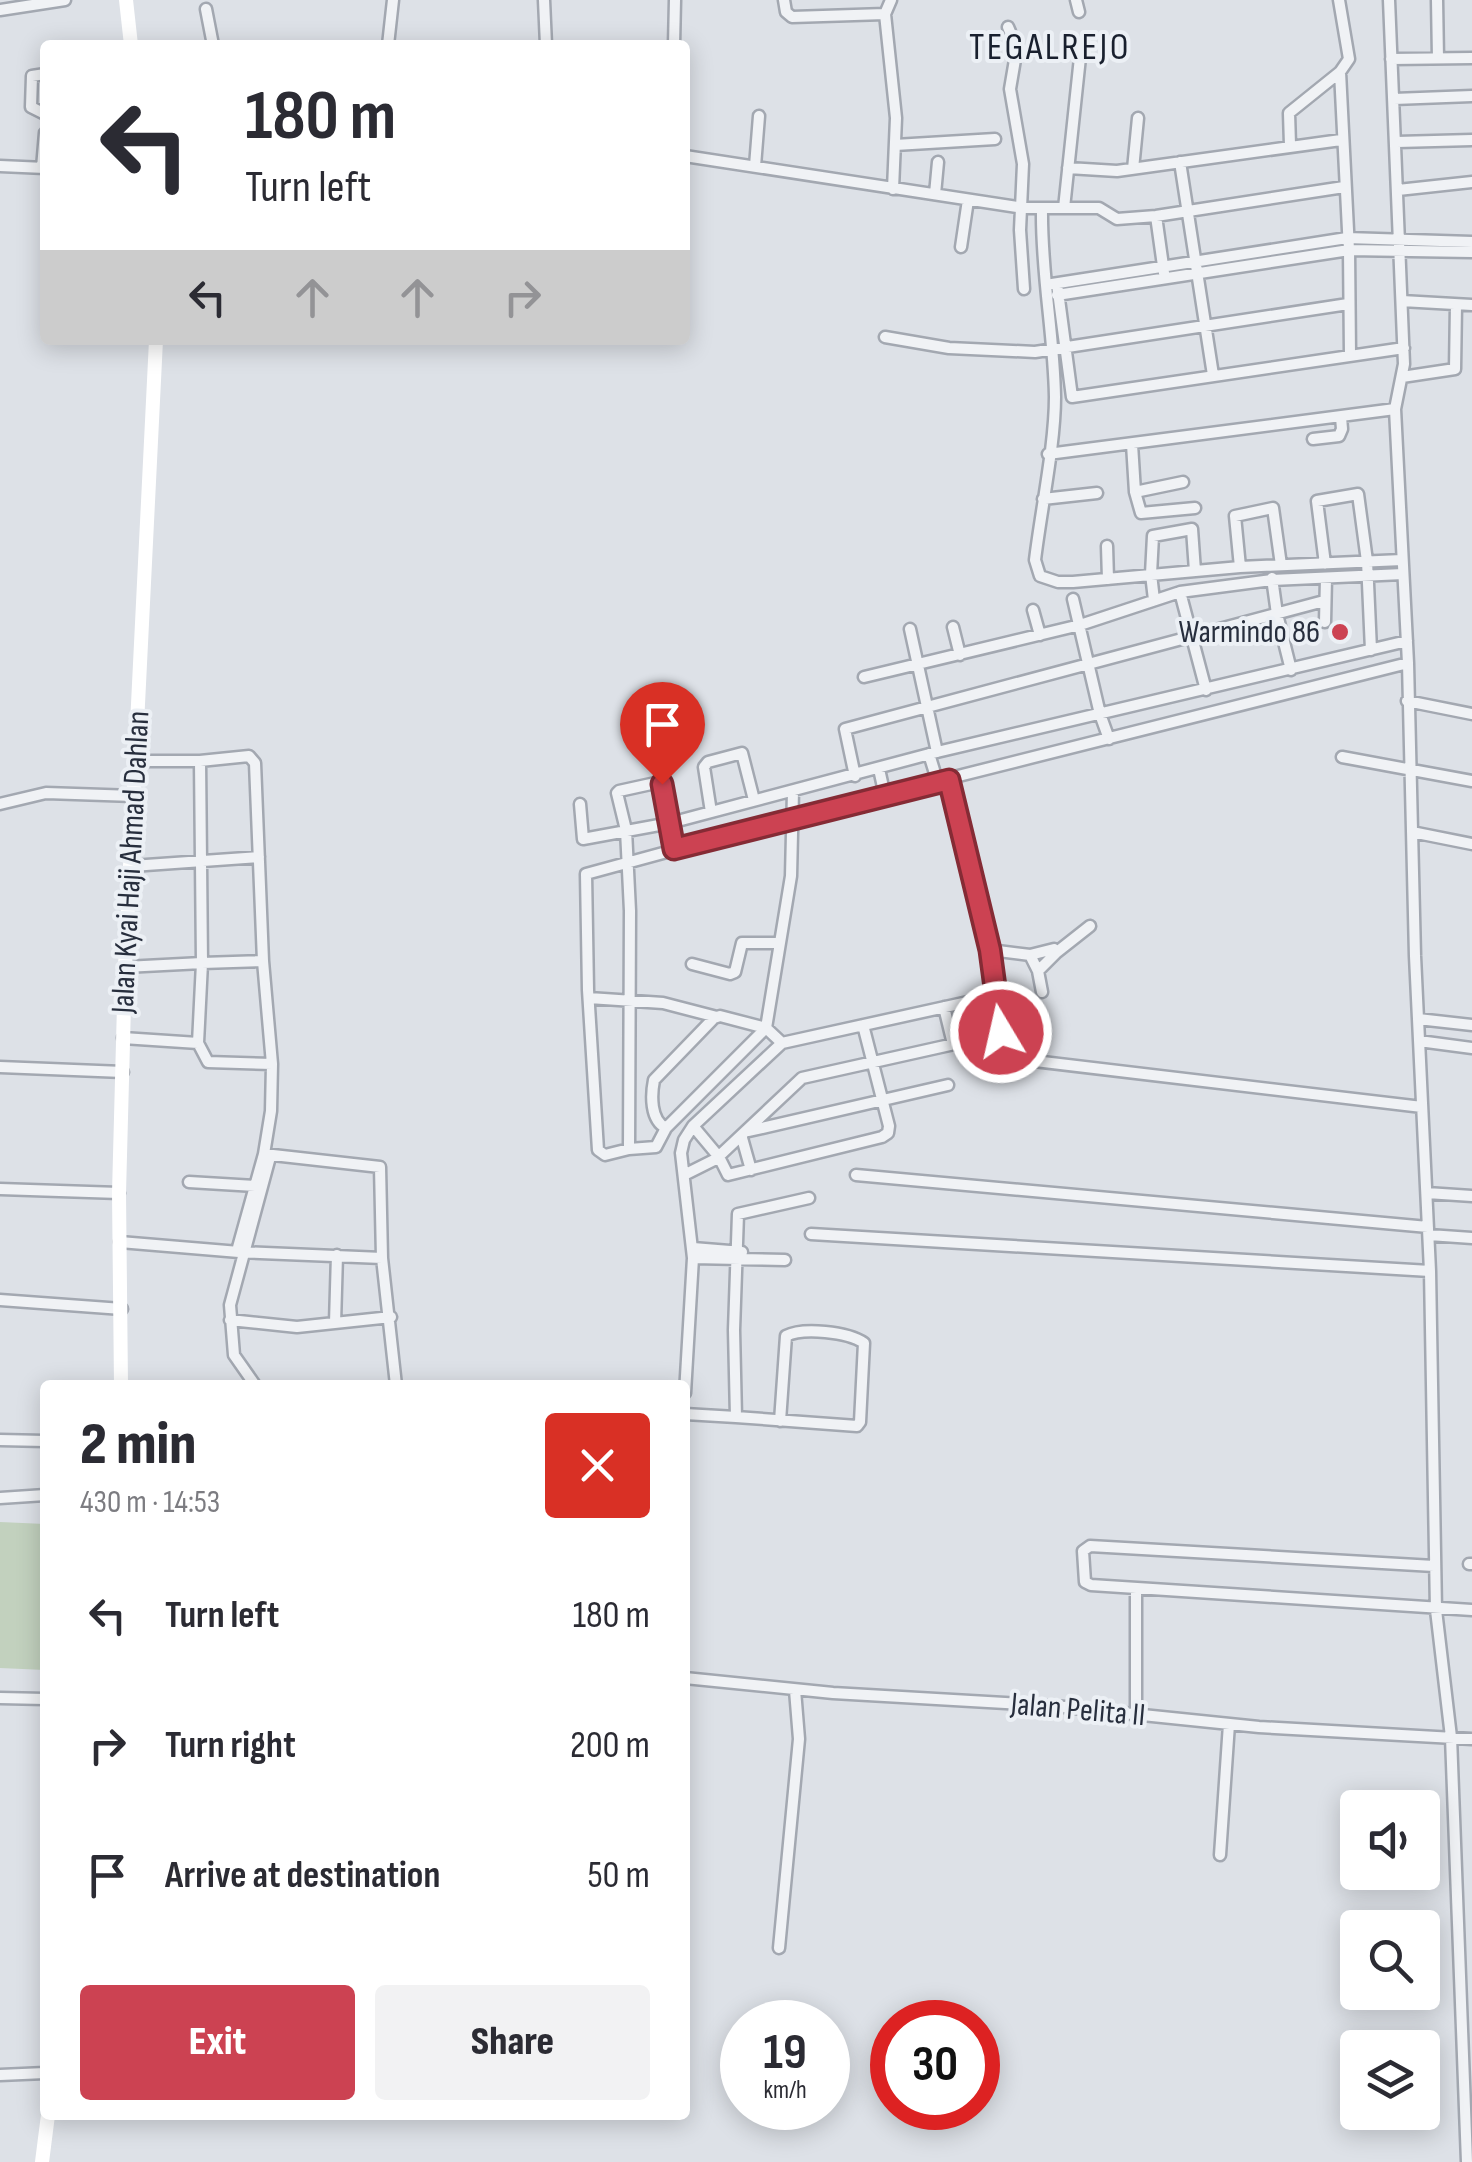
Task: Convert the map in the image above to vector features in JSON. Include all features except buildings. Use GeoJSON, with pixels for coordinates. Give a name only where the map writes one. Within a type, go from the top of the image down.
{"type":"FeatureCollection","features":[{"type":"Feature","properties":{"kind":"street"},"geometry":{"type":"LineString","coordinates":[[0,10],[65,0]]}},
{"type":"Feature","properties":{"kind":"street"},"geometry":{"type":"LineString","coordinates":[[126,0],[131,40]]}},
{"type":"Feature","properties":{"kind":"street"},"geometry":{"type":"LineString","coordinates":[[389,40],[394,0]]}},
{"type":"Feature","properties":{"kind":"street"},"geometry":{"type":"LineString","coordinates":[[544,0],[546,40]]}},
{"type":"Feature","properties":{"kind":"street"},"geometry":{"type":"LineString","coordinates":[[674,40],[675,0]]}},
{"type":"Feature","properties":{"kind":"street"},"geometry":{"type":"LineString","coordinates":[[784,0],[786,12],[792,17],[885,14]]}},
{"type":"Feature","properties":{"kind":"street"},"geometry":{"type":"LineString","coordinates":[[891,0],[885,14],[896,145],[893,188]]}},
{"type":"Feature","properties":{"kind":"street"},"geometry":{"type":"LineString","coordinates":[[1290,145],[1289,113],[1340,72],[1349,59],[1339,0]]}},
{"type":"Feature","properties":{"kind":"street"},"geometry":{"type":"LineString","coordinates":[[1389,0],[1404,348],[1395,409],[1430,1271],[1434,1566],[1451,1737],[1467,2162]]}},
{"type":"Feature","properties":{"kind":"street"},"geometry":{"type":"LineString","coordinates":[[1437,0],[1438,58]]}},
{"type":"Feature","properties":{"kind":"street"},"geometry":{"type":"LineString","coordinates":[[206,8],[213,40]]}},
{"type":"Feature","properties":{"kind":"street"},"geometry":{"type":"LineString","coordinates":[[1008,26],[1018,55],[1010,89],[1031,209],[1051,290],[1056,350],[1055,404],[1035,560],[1040,576],[1058,582],[1152,578],[1240,567],[1326,578],[1403,574]]}},
{"type":"Feature","properties":{"kind":"street"},"geometry":{"type":"LineString","coordinates":[[1064,208],[1081,48]]}},
{"type":"Feature","properties":{"kind":"street"},"geometry":{"type":"LineString","coordinates":[[1391,59],[1472,58]]}},
{"type":"Feature","properties":{"kind":"street"},"geometry":{"type":"LineString","coordinates":[[1340,72],[1350,354]]}},
{"type":"Feature","properties":{"kind":"street"},"geometry":{"type":"LineString","coordinates":[[40,75],[32,76],[30,101],[30,106],[40,111]]}},
{"type":"Feature","properties":{"kind":"street"},"geometry":{"type":"LineString","coordinates":[[1394,100],[1472,96]]}},
{"type":"Feature","properties":{"kind":"street"},"geometry":{"type":"LineString","coordinates":[[755,166],[759,116]]}},
{"type":"Feature","properties":{"kind":"street"},"geometry":{"type":"LineString","coordinates":[[1133,169],[1138,118]]}},
{"type":"Feature","properties":{"kind":"street"},"geometry":{"type":"LineString","coordinates":[[896,145],[995,139]]}},
{"type":"Feature","properties":{"kind":"street"},"geometry":{"type":"LineString","coordinates":[[1068,168],[1133,169],[1341,140]]}},
{"type":"Feature","properties":{"kind":"street"},"geometry":{"type":"LineString","coordinates":[[1397,142],[1472,140]]}},
{"type":"Feature","properties":{"kind":"street"},"geometry":{"type":"LineString","coordinates":[[690,157],[1031,209],[1099,208],[1117,219],[1344,188]]}},
{"type":"Feature","properties":{"kind":"street"},"geometry":{"type":"LineString","coordinates":[[935,194],[938,162]]}},
{"type":"Feature","properties":{"kind":"street"},"geometry":{"type":"LineString","coordinates":[[1180,162],[1213,375]]}},
{"type":"Feature","properties":{"kind":"street"},"geometry":{"type":"LineString","coordinates":[[0,166],[40,168]]}},
{"type":"Feature","properties":{"kind":"street"},"geometry":{"type":"LineString","coordinates":[[1398,190],[1472,182]]}},
{"type":"Feature","properties":{"kind":"street"},"geometry":{"type":"LineString","coordinates":[[962,247],[968,200]]}},
{"type":"Feature","properties":{"kind":"street"},"geometry":{"type":"LineString","coordinates":[[1024,289],[1031,209]]}},
{"type":"Feature","properties":{"kind":"street"},"geometry":{"type":"LineString","coordinates":[[1156,216],[1164,274]]}},
{"type":"Feature","properties":{"kind":"street"},"geometry":{"type":"LineString","coordinates":[[1435,248],[1472,242]]}},
{"type":"Feature","properties":{"kind":"street"},"geometry":{"type":"LineString","coordinates":[[1051,290],[1348,244],[1400,244],[1472,252]]}},
{"type":"Feature","properties":{"kind":"street"},"geometry":{"type":"LineString","coordinates":[[1402,302],[1472,305]]}},
{"type":"Feature","properties":{"kind":"street"},"geometry":{"type":"LineString","coordinates":[[885,337],[949,348],[1035,352],[1348,304]]}},
{"type":"Feature","properties":{"kind":"street"},"geometry":{"type":"LineString","coordinates":[[1402,377],[1455,369],[1456,305]]}},
{"type":"Feature","properties":{"kind":"street","name":"Jalan Kyai Haji Ahmad Dahlan"},"geometry":{"type":"LineString","coordinates":[[122,1380],[122,1309],[128,1242],[119,1193],[137,865],[134,796],[156,345]]}},
{"type":"Feature","properties":{"kind":"street"},"geometry":{"type":"LineString","coordinates":[[1056,350],[1072,397],[1404,348]]}},
{"type":"Feature","properties":{"kind":"street"},"geometry":{"type":"LineString","coordinates":[[1048,454],[1395,409]]}},
{"type":"Feature","properties":{"kind":"street"},"geometry":{"type":"LineString","coordinates":[[1313,438],[1339,436],[1341,417]]}},
{"type":"Feature","properties":{"kind":"street"},"geometry":{"type":"LineString","coordinates":[[1132,444],[1139,511],[1144,514],[1195,508]]}},
{"type":"Feature","properties":{"kind":"street"},"geometry":{"type":"LineString","coordinates":[[1134,492],[1183,482]]}},
{"type":"Feature","properties":{"kind":"street"},"geometry":{"type":"LineString","coordinates":[[1043,499],[1097,493]]}},
{"type":"Feature","properties":{"kind":"street"},"geometry":{"type":"LineString","coordinates":[[1325,564],[1317,501],[1358,494],[1367,562],[1371,650]]}},
{"type":"Feature","properties":{"kind":"street"},"geometry":{"type":"LineString","coordinates":[[1240,567],[1236,516],[1272,508],[1276,513],[1276,614],[1290,670]]}},
{"type":"Feature","properties":{"kind":"street"},"geometry":{"type":"LineString","coordinates":[[1154,600],[1153,536],[1189,528],[1194,532],[1195,572]]}},
{"type":"Feature","properties":{"kind":"street"},"geometry":{"type":"LineString","coordinates":[[1107,546],[1108,579]]}},
{"type":"Feature","properties":{"kind":"street"},"geometry":{"type":"LineString","coordinates":[[864,676],[1080,625],[1180,592],[1274,571],[1402,560]]}},
{"type":"Feature","properties":{"kind":"street"},"geometry":{"type":"LineString","coordinates":[[1325,622],[1326,578]]}},
{"type":"Feature","properties":{"kind":"street"},"geometry":{"type":"LineString","coordinates":[[1180,592],[1206,690]]}},
{"type":"Feature","properties":{"kind":"street"},"geometry":{"type":"LineString","coordinates":[[1073,599],[1108,740]]}},
{"type":"Feature","properties":{"kind":"street"},"geometry":{"type":"LineString","coordinates":[[855,776],[844,729],[1324,601]]}},
{"type":"Feature","properties":{"kind":"street"},"geometry":{"type":"LineString","coordinates":[[1033,610],[1040,635]]}},
{"type":"Feature","properties":{"kind":"street"},"geometry":{"type":"LineString","coordinates":[[952,628],[960,655]]}},
{"type":"Feature","properties":{"kind":"street"},"geometry":{"type":"LineString","coordinates":[[684,1175],[718,1158],[746,1135],[802,1078],[999,1034],[990,950],[934,753],[910,629]]}},
{"type":"Feature","properties":{"kind":"street"},"geometry":{"type":"LineString","coordinates":[[580,804],[584,840],[670,823],[934,753],[1406,641]]}},
{"type":"Feature","properties":{"kind":"street"},"geometry":{"type":"LineString","coordinates":[[774,1035],[666,1128],[656,1147],[599,1153],[586,874],[1408,662]]}},
{"type":"Feature","properties":{"kind":"street"},"geometry":{"type":"LineString","coordinates":[[1243,681],[1247,705]]}},
{"type":"Feature","properties":{"kind":"street"},"geometry":{"type":"LineString","coordinates":[[1407,701],[1472,714]]}},
{"type":"Feature","properties":{"kind":"street"},"geometry":{"type":"LineString","coordinates":[[710,812],[704,766],[708,762],[742,754],[754,800]]}},
{"type":"Feature","properties":{"kind":"street"},"geometry":{"type":"LineString","coordinates":[[136,761],[253,758],[262,961],[272,1064],[271,1111],[267,1155],[241,1252]]}},
{"type":"Feature","properties":{"kind":"street"},"geometry":{"type":"LineString","coordinates":[[1342,758],[1472,781]]}},
{"type":"Feature","properties":{"kind":"street"},"geometry":{"type":"LineString","coordinates":[[200,760],[202,963],[198,1044],[204,1059],[212,1063],[272,1064]]}},
{"type":"Feature","properties":{"kind":"street"},"geometry":{"type":"LineString","coordinates":[[878,769],[885,796]]}},
{"type":"Feature","properties":{"kind":"street"},"geometry":{"type":"LineString","coordinates":[[629,1149],[628,861],[617,793],[662,784],[674,849]]}},
{"type":"Feature","properties":{"kind":"street"},"geometry":{"type":"LineString","coordinates":[[686,1380],[693,1253],[681,1153],[692,1126],[774,1035],[780,943],[791,876],[794,791]]}},
{"type":"Feature","properties":{"kind":"street"},"geometry":{"type":"LineString","coordinates":[[0,804],[46,793],[134,796]]}},
{"type":"Feature","properties":{"kind":"street"},"geometry":{"type":"LineString","coordinates":[[1412,832],[1472,844]]}},
{"type":"Feature","properties":{"kind":"street"},"geometry":{"type":"LineString","coordinates":[[137,865],[259,857]]}},
{"type":"Feature","properties":{"kind":"street"},"geometry":{"type":"LineString","coordinates":[[1038,971],[1090,926]]}},
{"type":"Feature","properties":{"kind":"street"},"geometry":{"type":"LineString","coordinates":[[692,964],[733,974],[742,943],[780,943]]}},
{"type":"Feature","properties":{"kind":"street"},"geometry":{"type":"LineString","coordinates":[[990,950],[1030,955],[1053,949],[1056,952]]}},
{"type":"Feature","properties":{"kind":"street"},"geometry":{"type":"LineString","coordinates":[[1030,955],[1042,992]]}},
{"type":"Feature","properties":{"kind":"street"},"geometry":{"type":"LineString","coordinates":[[130,967],[262,961]]}},
{"type":"Feature","properties":{"kind":"street"},"geometry":{"type":"LineString","coordinates":[[589,998],[629,998],[717,1017],[774,1035],[864,1025],[994,996]]}},
{"type":"Feature","properties":{"kind":"street"},"geometry":{"type":"LineString","coordinates":[[944,1007],[953,1044]]}},
{"type":"Feature","properties":{"kind":"street"},"geometry":{"type":"LineString","coordinates":[[666,1128],[659,1124],[654,1112],[654,1080],[717,1017]]}},
{"type":"Feature","properties":{"kind":"street"},"geometry":{"type":"LineString","coordinates":[[1418,1019],[1472,1025]]}},
{"type":"Feature","properties":{"kind":"street"},"geometry":{"type":"LineString","coordinates":[[692,1126],[728,1175],[882,1137],[889,1130],[864,1025]]}},
{"type":"Feature","properties":{"kind":"street"},"geometry":{"type":"LineString","coordinates":[[128,1038],[198,1044]]}},
{"type":"Feature","properties":{"kind":"street"},"geometry":{"type":"LineString","coordinates":[[1419,1042],[1472,1048]]}},
{"type":"Feature","properties":{"kind":"street"},"geometry":{"type":"LineString","coordinates":[[1009,1058],[1422,1107]]}},
{"type":"Feature","properties":{"kind":"street"},"geometry":{"type":"LineString","coordinates":[[0,1067],[123,1072]]}},
{"type":"Feature","properties":{"kind":"street"},"geometry":{"type":"LineString","coordinates":[[746,1135],[789,1121],[948,1084]]}},
{"type":"Feature","properties":{"kind":"street"},"geometry":{"type":"LineString","coordinates":[[784,1096],[789,1121]]}},
{"type":"Feature","properties":{"kind":"street"},"geometry":{"type":"LineString","coordinates":[[746,1135],[751,1170]]}},
{"type":"Feature","properties":{"kind":"street"},"geometry":{"type":"LineString","coordinates":[[252,1380],[234,1355],[230,1305],[254,1186],[267,1155]]}},
{"type":"Feature","properties":{"kind":"street"},"geometry":{"type":"LineString","coordinates":[[267,1155],[378,1165],[382,1258],[396,1380]]}},
{"type":"Feature","properties":{"kind":"street"},"geometry":{"type":"LineString","coordinates":[[856,1175],[1472,1238]]}},
{"type":"Feature","properties":{"kind":"street"},"geometry":{"type":"LineString","coordinates":[[189,1182],[254,1186]]}},
{"type":"Feature","properties":{"kind":"street"},"geometry":{"type":"LineString","coordinates":[[0,1189],[119,1193]]}},
{"type":"Feature","properties":{"kind":"street"},"geometry":{"type":"LineString","coordinates":[[1426,1193],[1472,1196]]}},
{"type":"Feature","properties":{"kind":"street"},"geometry":{"type":"LineString","coordinates":[[736,1417],[738,1214],[809,1198]]}},
{"type":"Feature","properties":{"kind":"street"},"geometry":{"type":"LineString","coordinates":[[812,1234],[1430,1271]]}},
{"type":"Feature","properties":{"kind":"street"},"geometry":{"type":"LineString","coordinates":[[128,1242],[382,1258]]}},
{"type":"Feature","properties":{"kind":"street"},"geometry":{"type":"LineString","coordinates":[[693,1253],[788,1258]]}},
{"type":"Feature","properties":{"kind":"street"},"geometry":{"type":"LineString","coordinates":[[335,1323],[337,1255]]}},
{"type":"Feature","properties":{"kind":"street"},"geometry":{"type":"LineString","coordinates":[[0,1300],[122,1309]]}},
{"type":"Feature","properties":{"kind":"street"},"geometry":{"type":"LineString","coordinates":[[230,1320],[297,1327],[390,1317]]}},
{"type":"Feature","properties":{"kind":"street"},"geometry":{"type":"LineString","coordinates":[[690,1414],[780,1421],[859,1424],[864,1343],[852,1336],[795,1332],[786,1336],[780,1421]]}},
{"type":"Feature","properties":{"kind":"street"},"geometry":{"type":"LineString","coordinates":[[0,1440],[40,1441]]}},
{"type":"Feature","properties":{"kind":"street"},"geometry":{"type":"LineString","coordinates":[[0,1498],[40,1496]]}},
{"type":"Feature","properties":{"kind":"street"},"geometry":{"type":"LineString","coordinates":[[1434,1566],[1201,1550],[1084,1548],[1087,1584],[1472,1610]]}},
{"type":"Feature","properties":{"kind":"street"},"geometry":{"type":"LineString","coordinates":[[1136,1588],[1136,1715]]}},
{"type":"Feature","properties":{"kind":"street","name":"Jalan Pelita II"},"geometry":{"type":"LineString","coordinates":[[690,1679],[794,1690],[1055,1706],[1229,1724],[1472,1739]]}},
{"type":"Feature","properties":{"kind":"street"},"geometry":{"type":"LineString","coordinates":[[778,1948],[799,1739],[794,1690]]}},
{"type":"Feature","properties":{"kind":"street"},"geometry":{"type":"LineString","coordinates":[[0,1698],[40,1699]]}},
{"type":"Feature","properties":{"kind":"street"},"geometry":{"type":"LineString","coordinates":[[1220,1855],[1229,1724]]}},
{"type":"Feature","properties":{"kind":"street"},"geometry":{"type":"LineString","coordinates":[[1459,1932],[1472,1931]]}},
{"type":"Feature","properties":{"kind":"street"},"geometry":{"type":"LineString","coordinates":[[0,2075],[40,2073]]}},
{"type":"Feature","properties":{"kind":"street"},"geometry":{"type":"LineString","coordinates":[[42,2162],[47,2120]]}},
{"type":"Feature","properties":{"kind":"green space"},"geometry":{"type":"Polygon","coordinates":[[[0,1522],[40,1524],[40,1670],[0,1668],[0,1522]]]}},
{"type":"Feature","properties":{"kind":"place","name":"Warmindo 86"},"geometry":{"type":"Point","coordinates":[1340,632]}},
{"type":"Feature","properties":{"kind":"district","name":"TEGALREJO"},"geometry":{"type":"Point","coordinates":[1050,47]}},
{"type":"Feature","properties":{"kind":"route"},"geometry":{"type":"LineString","coordinates":[[662,784],[674,849],[949,780],[990,950],[1001,1032]]}}]}
